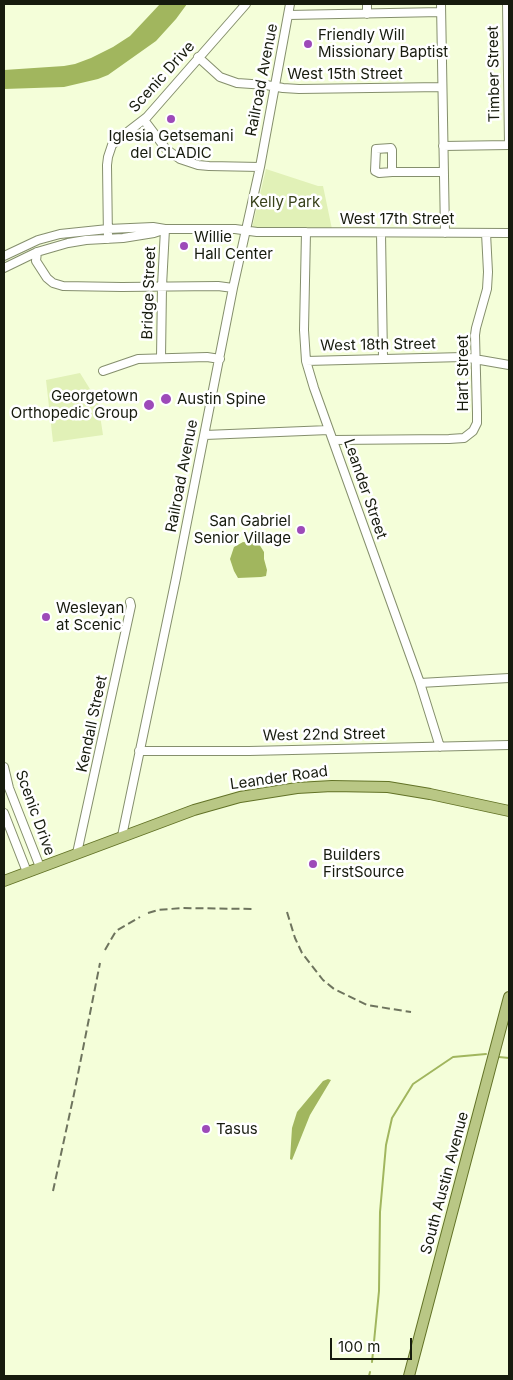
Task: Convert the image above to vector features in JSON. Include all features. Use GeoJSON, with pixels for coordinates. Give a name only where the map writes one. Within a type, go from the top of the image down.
{"type":"FeatureCollection","features":[{"type":"Feature","properties":{"kind":"main road","name":"Leander Road"},"geometry":{"type":"LineString","coordinates":[[4,881],[122,836],[225,800],[306,787],[388,788],[430,794],[509,811]]}},
{"type":"Feature","properties":{"kind":"main road","name":"South Austin Avenue"},"geometry":{"type":"LineString","coordinates":[[409,1376],[509,997]]}},
{"type":"Feature","properties":{"kind":"street","name":"Scenic Drive"},"geometry":{"type":"LineString","coordinates":[[108,239],[107,165],[112,145],[144,120],[246,4]]}},
{"type":"Feature","properties":{"kind":"street","name":"Railroad Avenue"},"geometry":{"type":"LineString","coordinates":[[122,836],[176,578],[233,288],[260,167],[290,4]]}},
{"type":"Feature","properties":{"kind":"street"},"geometry":{"type":"LineString","coordinates":[[367,4],[367,14]]}},
{"type":"Feature","properties":{"kind":"street","name":"Timber Street"},"geometry":{"type":"LineString","coordinates":[[507,4],[509,145]]}},
{"type":"Feature","properties":{"kind":"street"},"geometry":{"type":"LineString","coordinates":[[288,15],[367,14],[441,8],[445,233]]}},
{"type":"Feature","properties":{"kind":"street","name":"West 15th Street"},"geometry":{"type":"LineString","coordinates":[[198,57],[220,77],[237,83],[300,89],[442,87]]}},
{"type":"Feature","properties":{"kind":"street"},"geometry":{"type":"LineString","coordinates":[[144,120],[166,149],[180,159],[203,166],[260,167]]}},
{"type":"Feature","properties":{"kind":"street"},"geometry":{"type":"LineString","coordinates":[[444,146],[509,145]]}},
{"type":"Feature","properties":{"kind":"street"},"geometry":{"type":"LineString","coordinates":[[392,172],[444,172]]}},
{"type":"Feature","properties":{"kind":"street","name":"West 17th Street"},"geometry":{"type":"LineString","coordinates":[[108,229],[153,227],[166,229],[190,228],[306,232],[509,233]]}},
{"type":"Feature","properties":{"kind":"street"},"geometry":{"type":"LineString","coordinates":[[4,256],[38,240],[60,234],[108,229]]}},
{"type":"Feature","properties":{"kind":"street","name":"West 17th Street"},"geometry":{"type":"LineString","coordinates":[[108,239],[154,233],[166,229]]}},
{"type":"Feature","properties":{"kind":"street","name":"Bridge Street"},"geometry":{"type":"LineString","coordinates":[[162,358],[162,286],[166,229]]}},
{"type":"Feature","properties":{"kind":"street","name":"Leander Street"},"geometry":{"type":"LineString","coordinates":[[306,232],[304,330],[306,361],[420,683],[440,747]]}},
{"type":"Feature","properties":{"kind":"street"},"geometry":{"type":"LineString","coordinates":[[380,233],[383,358]]}},
{"type":"Feature","properties":{"kind":"street","name":"Hart Street"},"geometry":{"type":"LineString","coordinates":[[333,440],[449,439],[464,438],[473,431],[477,423],[476,328],[487,289],[486,233]]}},
{"type":"Feature","properties":{"kind":"street"},"geometry":{"type":"LineString","coordinates":[[7,266],[37,252],[68,243],[108,239]]}},
{"type":"Feature","properties":{"kind":"street"},"geometry":{"type":"LineString","coordinates":[[37,252],[36,261],[47,278],[53,283],[63,286],[218,286],[233,288]]}},
{"type":"Feature","properties":{"kind":"street"},"geometry":{"type":"LineString","coordinates":[[7,266],[22,263],[38,266]]}},
{"type":"Feature","properties":{"kind":"street"},"geometry":{"type":"LineString","coordinates":[[103,371],[138,359],[207,357],[220,359]]}},
{"type":"Feature","properties":{"kind":"street","name":"West 18th Street"},"geometry":{"type":"LineString","coordinates":[[306,361],[463,357],[509,365]]}},
{"type":"Feature","properties":{"kind":"street"},"geometry":{"type":"LineString","coordinates":[[204,435],[329,430]]}},
{"type":"Feature","properties":{"kind":"street","name":"Kendall Street"},"geometry":{"type":"LineString","coordinates":[[78,853],[132,606],[130,602]]}},
{"type":"Feature","properties":{"kind":"street"},"geometry":{"type":"LineString","coordinates":[[420,683],[509,678]]}},
{"type":"Feature","properties":{"kind":"street","name":"West 22nd Street"},"geometry":{"type":"LineString","coordinates":[[139,752],[509,745]]}},
{"type":"Feature","properties":{"kind":"street","name":"Scenic Drive"},"geometry":{"type":"LineString","coordinates":[[4,768],[9,788],[40,867]]}},
{"type":"Feature","properties":{"kind":"street","name":"Scenic Drive"},"geometry":{"type":"LineString","coordinates":[[4,813],[27,872]]}},
{"type":"Feature","properties":{"kind":"green space","name":"Kelly Park"},"geometry":{"type":"Polygon","coordinates":[[[266,169],[323,186],[332,229],[252,228],[266,169]]]}},
{"type":"Feature","properties":{"kind":"green space"},"geometry":{"type":"Polygon","coordinates":[[[80,373],[98,402],[103,435],[53,442],[46,380],[80,373]]]}},
{"type":"Feature","properties":{"kind":"shaded area"},"geometry":{"type":"Polygon","coordinates":[[[160,4],[187,4],[156,41],[108,75],[64,87],[4,89],[4,70],[64,66],[91,58],[130,36],[160,4]]]}},
{"type":"Feature","properties":{"kind":"shaded area"},"geometry":{"type":"Polygon","coordinates":[[[243,542],[259,544],[264,552],[266,576],[238,578],[230,559],[234,547],[243,542]]]}},
{"type":"Feature","properties":{"kind":"shaded area"},"geometry":{"type":"Polygon","coordinates":[[[331,1080],[310,1115],[292,1160],[290,1159],[292,1128],[297,1112],[323,1081],[331,1080]]]}},
{"type":"Feature","properties":{"kind":"waterway"},"geometry":{"type":"LineString","coordinates":[[372,1362],[379,1291],[380,1212],[386,1145],[392,1118],[413,1084],[453,1057],[486,1054]]}},
{"type":"Feature","properties":{"kind":"waterway"},"geometry":{"type":"LineString","coordinates":[[499,1057],[509,1058]]}},
{"type":"Feature","properties":{"kind":"waterway"},"geometry":{"type":"LineString","coordinates":[[369,1376],[370,1372]]}},
{"type":"Feature","properties":{"kind":"railway"},"geometry":{"type":"LineString","coordinates":[[148,913],[158,910],[182,908],[253,909]]}},
{"type":"Feature","properties":{"kind":"railway"},"geometry":{"type":"LineString","coordinates":[[287,912],[302,953],[323,980],[334,989],[367,1005],[411,1012]]}},
{"type":"Feature","properties":{"kind":"railway"},"geometry":{"type":"LineString","coordinates":[[105,950],[116,931],[140,917]]}},
{"type":"Feature","properties":{"kind":"railway"},"geometry":{"type":"LineString","coordinates":[[53,1191],[100,963]]}},
{"type":"Feature","properties":{"kind":"place","name":"Friendly Will Missionary Baptist"},"geometry":{"type":"Point","coordinates":[308,44]}},
{"type":"Feature","properties":{"kind":"place","name":"Iglesia Getsemani del CLADIC"},"geometry":{"type":"Point","coordinates":[171,119]}},
{"type":"Feature","properties":{"kind":"place","name":"Willie Hall Center"},"geometry":{"type":"Point","coordinates":[184,246]}},
{"type":"Feature","properties":{"kind":"place","name":"Austin Spine"},"geometry":{"type":"Point","coordinates":[166,399]}},
{"type":"Feature","properties":{"kind":"place","name":"Georgetown Orthopedic Group"},"geometry":{"type":"Point","coordinates":[149,405]}},
{"type":"Feature","properties":{"kind":"place","name":"San Gabriel Senior Village"},"geometry":{"type":"Point","coordinates":[301,530]}},
{"type":"Feature","properties":{"kind":"place","name":"Wesleyan at Scenic"},"geometry":{"type":"Point","coordinates":[46,617]}},
{"type":"Feature","properties":{"kind":"place","name":"Builders FirstSource"},"geometry":{"type":"Point","coordinates":[313,864]}},
{"type":"Feature","properties":{"kind":"place","name":"Tasus"},"geometry":{"type":"Point","coordinates":[206,1129]}}]}
